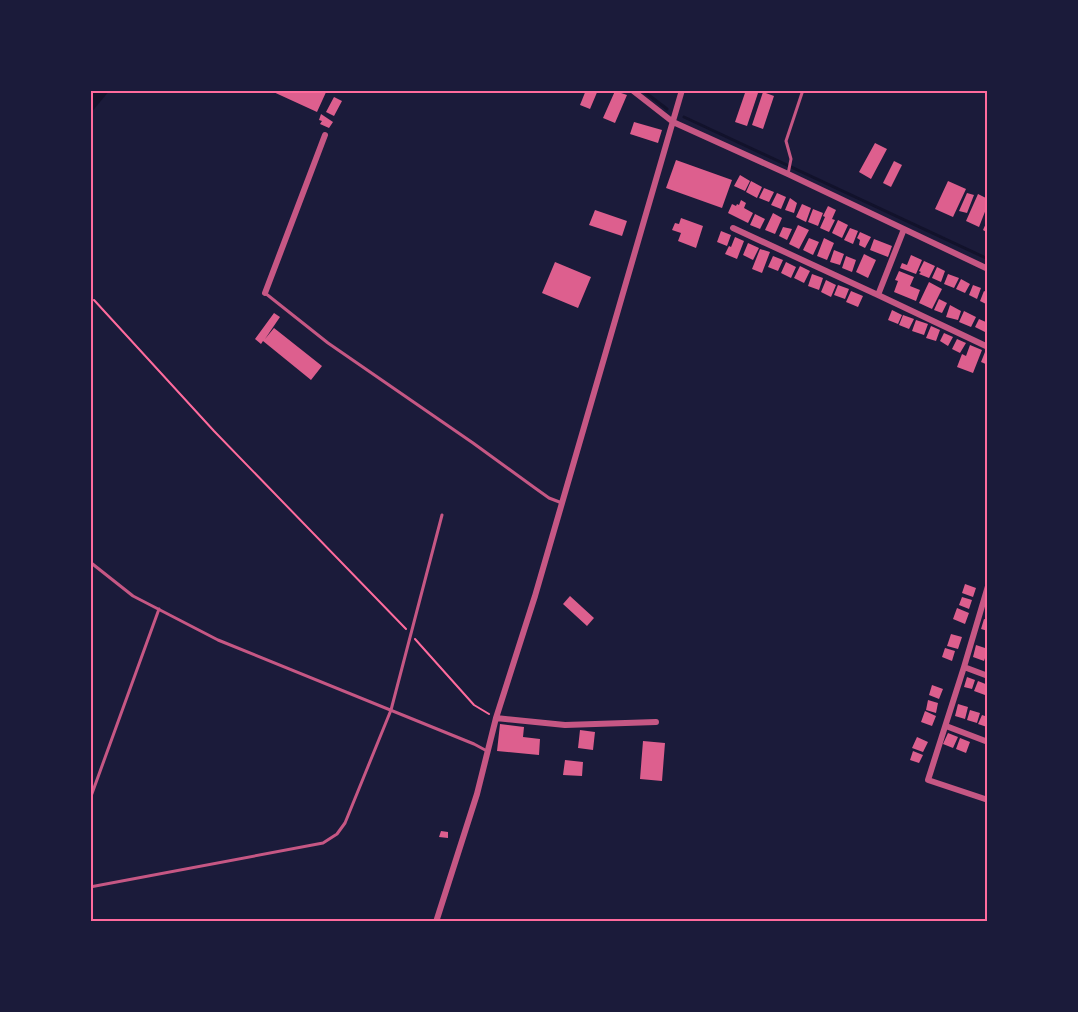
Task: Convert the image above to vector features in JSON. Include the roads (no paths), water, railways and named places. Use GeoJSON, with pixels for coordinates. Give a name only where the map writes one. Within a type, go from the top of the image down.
{"type":"FeatureCollection","features":[{"type":"Feature","properties":{"kind":"street"},"geometry":{"type":"LineString","coordinates":[[632,90],[673,122],[788,173],[988,269]]}},
{"type":"Feature","properties":{"kind":"street"},"geometry":{"type":"LineString","coordinates":[[436,922],[477,794],[496,718],[535,596],[682,90]]}},
{"type":"Feature","properties":{"kind":"street"},"geometry":{"type":"LineString","coordinates":[[265,293],[325,135]]}},
{"type":"Feature","properties":{"kind":"street"},"geometry":{"type":"LineString","coordinates":[[733,228],[988,346]]}},
{"type":"Feature","properties":{"kind":"street"},"geometry":{"type":"LineString","coordinates":[[878,295],[904,229]]}},
{"type":"Feature","properties":{"kind":"street"},"geometry":{"type":"LineString","coordinates":[[988,586],[985,608],[928,780],[988,800]]}},
{"type":"Feature","properties":{"kind":"street"},"geometry":{"type":"LineString","coordinates":[[964,667],[988,676]]}},
{"type":"Feature","properties":{"kind":"street"},"geometry":{"type":"LineString","coordinates":[[496,718],[565,724],[656,722]]}},
{"type":"Feature","properties":{"kind":"street"},"geometry":{"type":"LineString","coordinates":[[946,726],[988,742]]}},
{"type":"Feature","properties":{"kind":"lane"},"geometry":{"type":"LineString","coordinates":[[788,173],[791,159],[786,141],[803,90]]}},
{"type":"Feature","properties":{"kind":"lane"},"geometry":{"type":"LineString","coordinates":[[265,293],[328,343],[464,436],[549,498],[562,503]]}},
{"type":"Feature","properties":{"kind":"lane"},"geometry":{"type":"LineString","coordinates":[[90,887],[323,843],[337,834],[345,823],[391,710],[442,515]]}},
{"type":"Feature","properties":{"kind":"lane"},"geometry":{"type":"LineString","coordinates":[[90,562],[133,596],[218,640],[487,751]]}},
{"type":"Feature","properties":{"kind":"lane"},"geometry":{"type":"LineString","coordinates":[[90,799],[159,609]]}},
{"type":"Feature","properties":{"kind":"waterway"},"geometry":{"type":"LineString","coordinates":[[642,90],[667,109]]}},
{"type":"Feature","properties":{"kind":"waterway"},"geometry":{"type":"LineString","coordinates":[[684,117],[988,259]]}}]}
